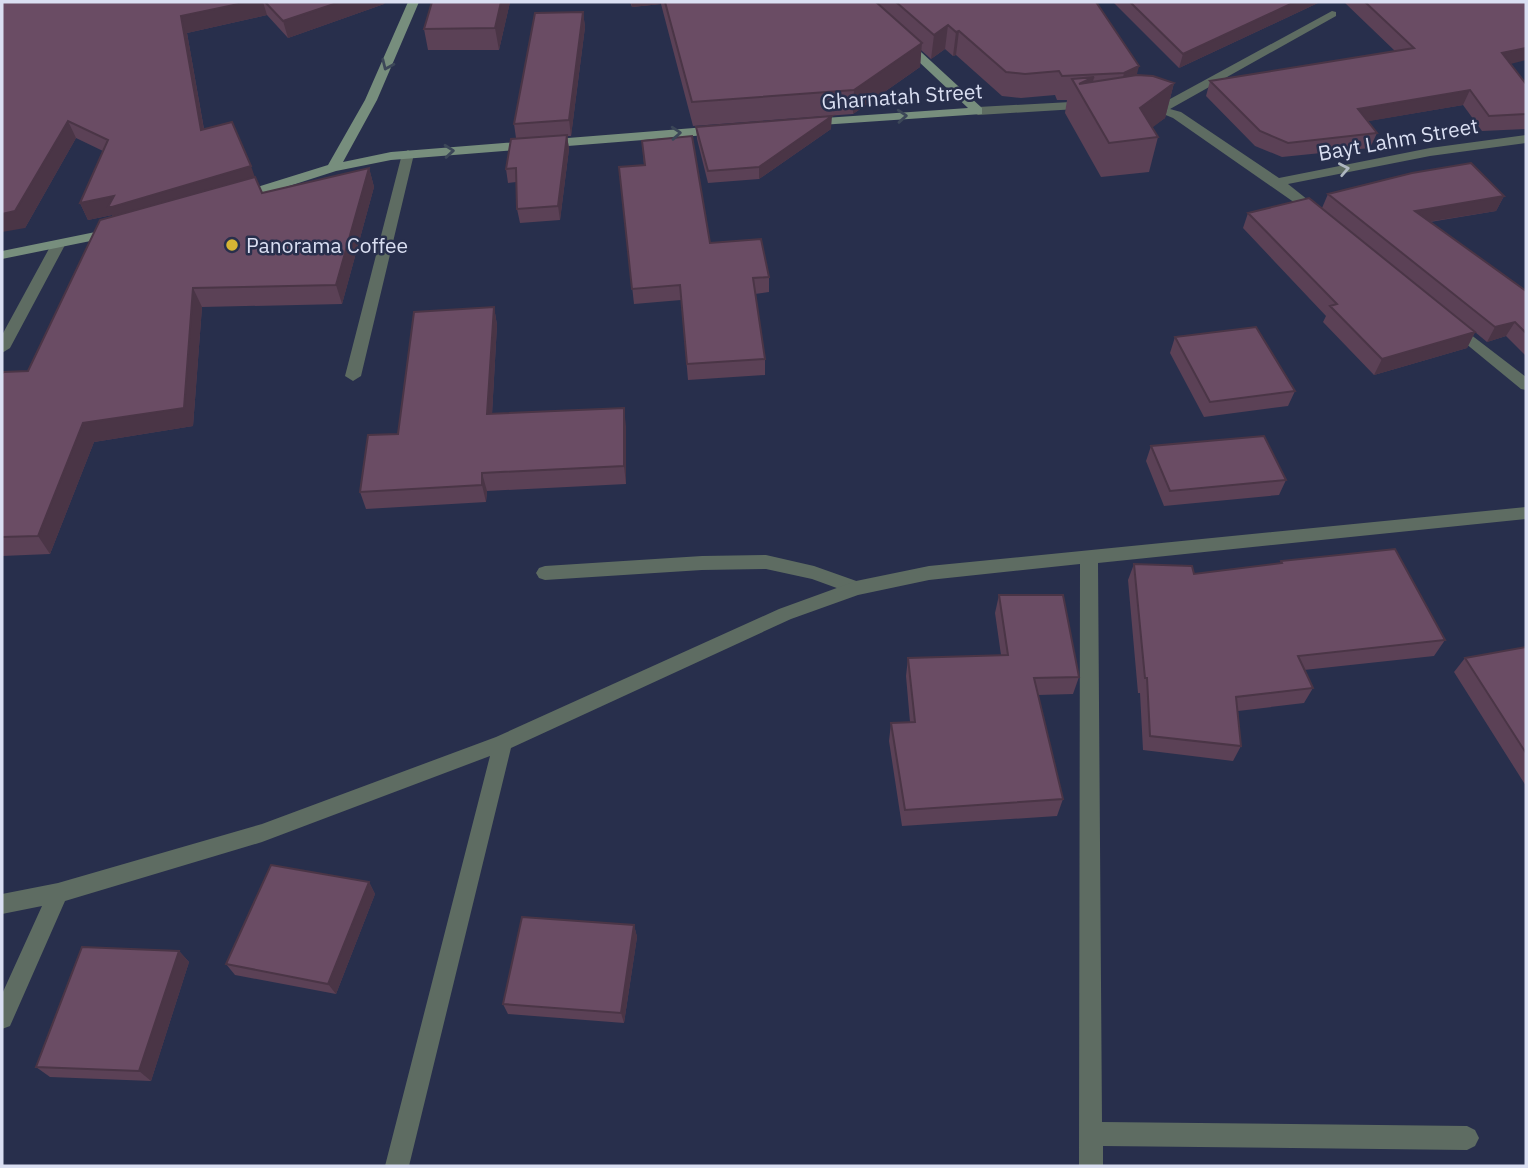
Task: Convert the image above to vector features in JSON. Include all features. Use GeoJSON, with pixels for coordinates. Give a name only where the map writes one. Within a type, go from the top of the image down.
{"type":"FeatureCollection","features":[{"type":"Feature","properties":{"kind":"street"},"geometry":{"type":"LineString","coordinates":[[333,168],[371,100],[413,2]]}},
{"type":"Feature","properties":{"kind":"street"},"geometry":{"type":"LineString","coordinates":[[1163,108],[1332,14]]}},
{"type":"Feature","properties":{"kind":"street"},"geometry":{"type":"LineString","coordinates":[[894,33],[978,111]]}},
{"type":"Feature","properties":{"kind":"street"},"geometry":{"type":"LineString","coordinates":[[1129,103],[1163,108],[1278,182],[1332,226]]}},
{"type":"Feature","properties":{"kind":"street","name":"Gharnatah Street"},"geometry":{"type":"LineString","coordinates":[[802,124],[1102,105]]}},
{"type":"Feature","properties":{"kind":"street"},"geometry":{"type":"LineString","coordinates":[[222,202],[333,168],[408,154],[734,129]]}},
{"type":"Feature","properties":{"kind":"street","name":"Bayt Lahm Street"},"geometry":{"type":"LineString","coordinates":[[1278,182],[1430,152],[1526,139]]}},
{"type":"Feature","properties":{"kind":"street"},"geometry":{"type":"LineString","coordinates":[[353,376],[408,154]]}},
{"type":"Feature","properties":{"kind":"street"},"geometry":{"type":"LineString","coordinates":[[2,256],[136,226]]}},
{"type":"Feature","properties":{"kind":"street"},"geometry":{"type":"LineString","coordinates":[[2,348],[58,245]]}},
{"type":"Feature","properties":{"kind":"street"},"geometry":{"type":"LineString","coordinates":[[1440,315],[1526,385]]}},
{"type":"Feature","properties":{"kind":"street"},"geometry":{"type":"LineString","coordinates":[[2,904],[58,893],[262,833],[503,743],[785,614],[856,588],[929,573],[1526,513]]}},
{"type":"Feature","properties":{"kind":"street"},"geometry":{"type":"LineString","coordinates":[[1089,556],[1091,1166]]}},
{"type":"Feature","properties":{"kind":"street"},"geometry":{"type":"LineString","coordinates":[[545,573],[702,563],[766,562],[814,573],[856,588]]}},
{"type":"Feature","properties":{"kind":"street"},"geometry":{"type":"LineString","coordinates":[[397,1166],[503,743]]}},
{"type":"Feature","properties":{"kind":"street"},"geometry":{"type":"LineString","coordinates":[[2,1018],[58,893]]}},
{"type":"Feature","properties":{"kind":"street"},"geometry":{"type":"LineString","coordinates":[[1091,1134],[1467,1138]]}},
{"type":"Feature","properties":{"kind":"building"},"geometry":{"type":"Polygon","coordinates":[[[2,2],[248,2],[181,16],[201,130],[232,122],[251,166],[112,207],[108,207],[114,196],[80,203],[108,140],[68,121],[15,211],[2,214],[2,2]]]}},
{"type":"Feature","properties":{"kind":"building"},"geometry":{"type":"Polygon","coordinates":[[[265,2],[340,2],[283,21],[265,2]]]}},
{"type":"Feature","properties":{"kind":"building"},"geometry":{"type":"Polygon","coordinates":[[[432,2],[501,2],[495,28],[424,29],[432,2]]]}},
{"type":"Feature","properties":{"kind":"building"},"geometry":{"type":"Polygon","coordinates":[[[665,2],[876,2],[922,43],[854,90],[692,102],[665,2]]]}},
{"type":"Feature","properties":{"kind":"building"},"geometry":{"type":"Polygon","coordinates":[[[896,2],[1096,2],[1139,66],[1124,73],[1062,76],[1059,71],[1025,74],[1006,72],[959,31],[956,32],[948,25],[934,35],[896,2]]]}},
{"type":"Feature","properties":{"kind":"building"},"geometry":{"type":"Polygon","coordinates":[[[1130,2],[1295,2],[1183,54],[1130,2]]]}},
{"type":"Feature","properties":{"kind":"building"},"geometry":{"type":"Polygon","coordinates":[[[1365,2],[1526,2],[1526,48],[1502,53],[1526,84],[1526,114],[1489,116],[1470,90],[1358,109],[1377,133],[1288,143],[1260,131],[1210,81],[1414,48],[1365,2]]]}},
{"type":"Feature","properties":{"kind":"building"},"geometry":{"type":"Polygon","coordinates":[[[583,12],[569,120],[514,124],[535,13],[583,12]]]}},
{"type":"Feature","properties":{"kind":"building"},"geometry":{"type":"Polygon","coordinates":[[[1137,75],[1153,76],[1174,83],[1140,108],[1158,137],[1109,143],[1072,79],[1094,77],[1079,84],[1137,75]]]}},
{"type":"Feature","properties":{"kind":"building"},"geometry":{"type":"Polygon","coordinates":[[[832,116],[759,167],[708,171],[696,127],[832,116]]]}},
{"type":"Feature","properties":{"kind":"building"},"geometry":{"type":"Polygon","coordinates":[[[567,135],[558,206],[517,209],[516,168],[506,169],[511,139],[567,135]]]}},
{"type":"Feature","properties":{"kind":"building"},"geometry":{"type":"Polygon","coordinates":[[[692,136],[710,243],[761,239],[769,277],[753,278],[765,359],[687,364],[680,285],[632,289],[619,167],[645,165],[642,141],[692,136]]]}},
{"type":"Feature","properties":{"kind":"building"},"geometry":{"type":"Polygon","coordinates":[[[1471,163],[1504,196],[1415,211],[1526,291],[1526,333],[1515,322],[1495,327],[1328,194],[1412,173],[1471,163]]]}},
{"type":"Feature","properties":{"kind":"building"},"geometry":{"type":"Polygon","coordinates":[[[369,168],[336,285],[193,288],[184,408],[83,423],[38,536],[2,537],[2,374],[28,371],[100,220],[255,177],[262,193],[369,168]]]}},
{"type":"Feature","properties":{"kind":"building"},"geometry":{"type":"Polygon","coordinates":[[[1309,198],[1475,332],[1382,359],[1330,306],[1337,304],[1248,213],[1309,198]]]}},
{"type":"Feature","properties":{"kind":"building"},"geometry":{"type":"Polygon","coordinates":[[[494,307],[487,414],[624,408],[624,466],[482,473],[482,485],[360,492],[368,435],[398,434],[414,312],[494,307]]]}},
{"type":"Feature","properties":{"kind":"building"},"geometry":{"type":"Polygon","coordinates":[[[1256,327],[1295,391],[1210,402],[1175,337],[1256,327]]]}},
{"type":"Feature","properties":{"kind":"building"},"geometry":{"type":"Polygon","coordinates":[[[1264,436],[1286,480],[1170,491],[1151,446],[1264,436]]]}},
{"type":"Feature","properties":{"kind":"building"},"geometry":{"type":"Polygon","coordinates":[[[1395,549],[1445,640],[1298,656],[1313,688],[1236,697],[1241,746],[1150,736],[1147,678],[1134,564],[1192,566],[1194,574],[1282,563],[1281,561],[1395,549]]]}},
{"type":"Feature","properties":{"kind":"building"},"geometry":{"type":"Polygon","coordinates":[[[999,595],[1063,595],[1079,677],[1034,678],[1063,799],[905,810],[891,723],[915,722],[908,658],[1008,655],[999,595]]]}},
{"type":"Feature","properties":{"kind":"building"},"geometry":{"type":"Polygon","coordinates":[[[1526,647],[1526,753],[1465,658],[1526,647]]]}},
{"type":"Feature","properties":{"kind":"building"},"geometry":{"type":"Polygon","coordinates":[[[271,865],[369,882],[328,984],[226,964],[271,865]]]}},
{"type":"Feature","properties":{"kind":"building"},"geometry":{"type":"Polygon","coordinates":[[[522,917],[634,925],[621,1013],[503,1004],[522,917]]]}},
{"type":"Feature","properties":{"kind":"building"},"geometry":{"type":"Polygon","coordinates":[[[82,947],[179,951],[139,1071],[36,1067],[82,947]]]}},
{"type":"Feature","properties":{"kind":"place","name":"Panorama Coffee"},"geometry":{"type":"Point","coordinates":[232,245]}}]}
